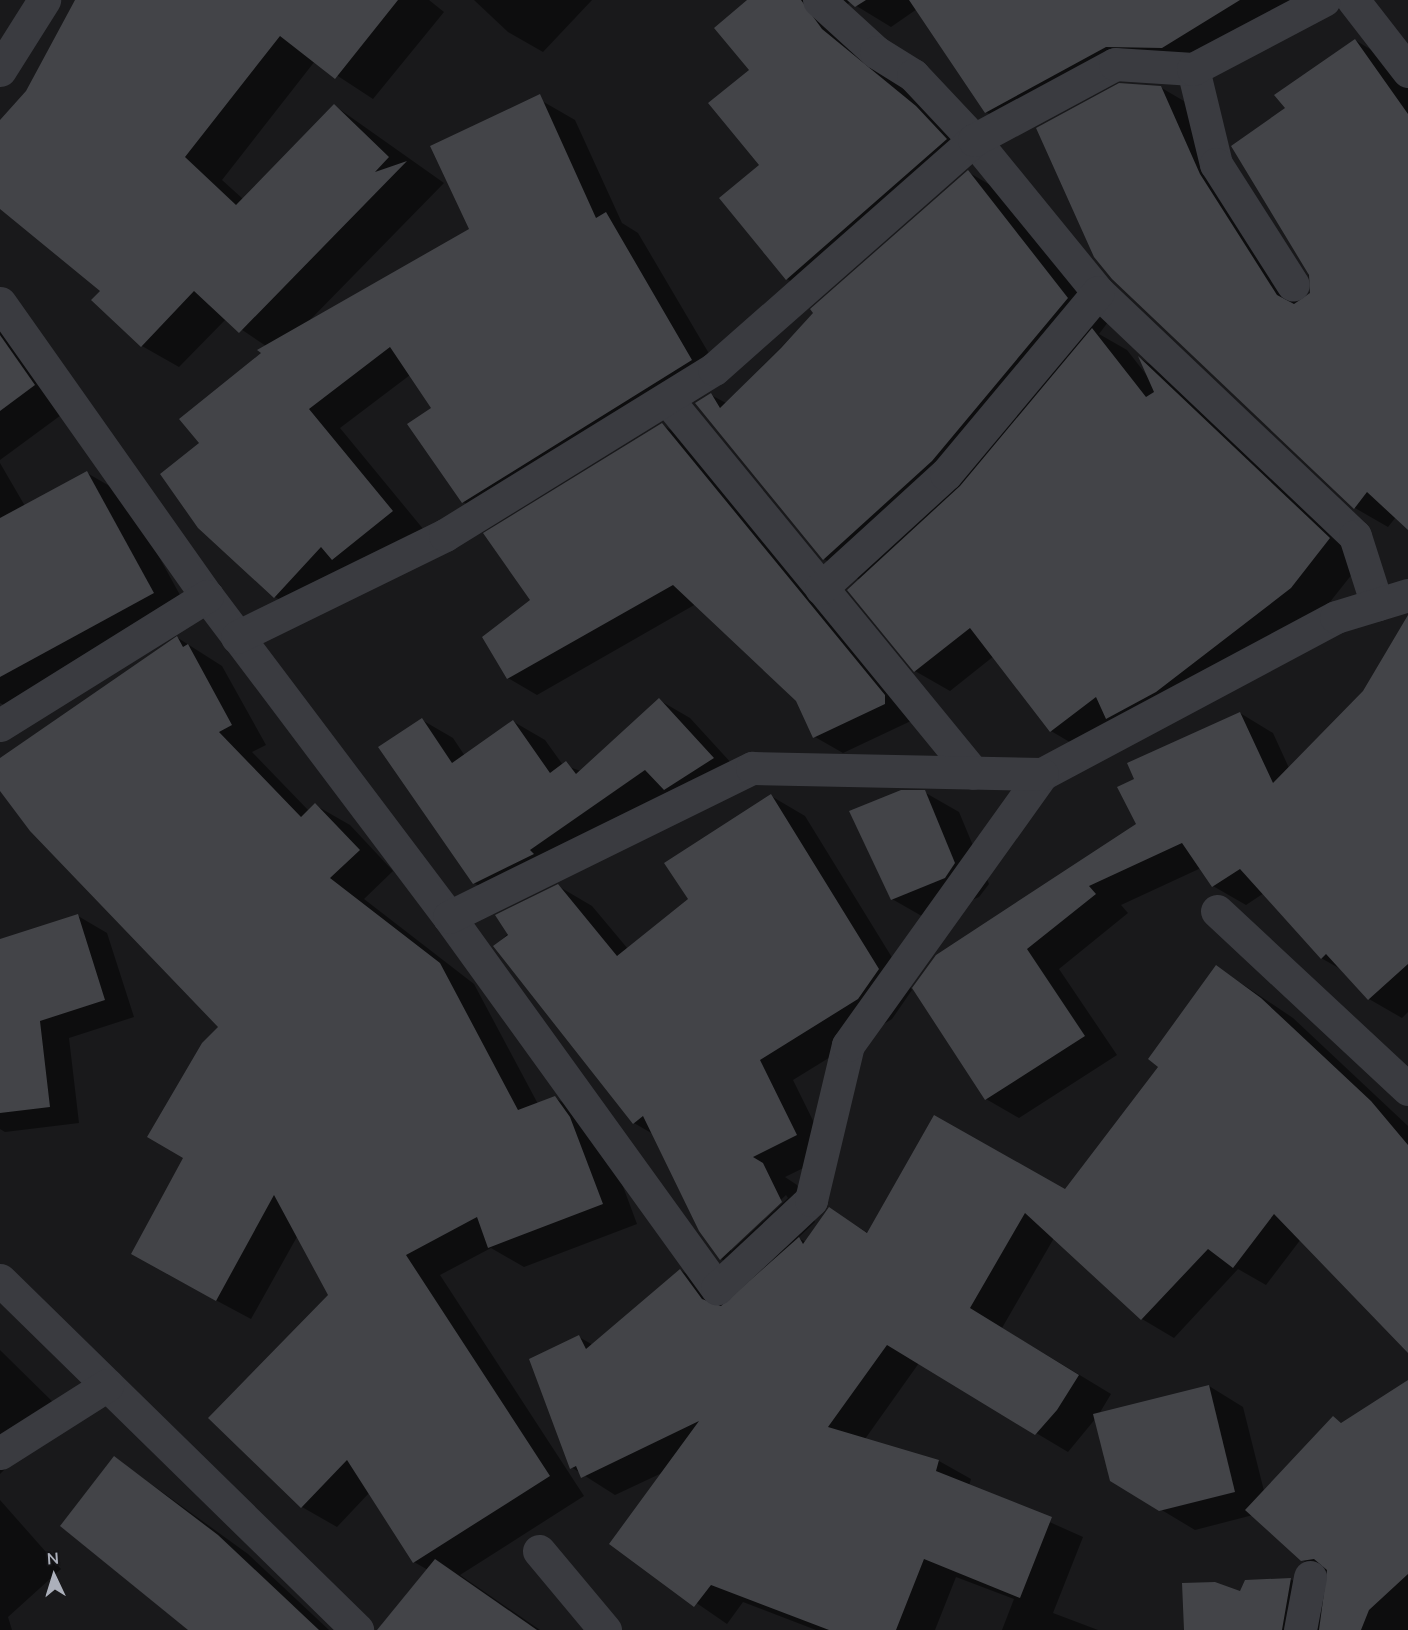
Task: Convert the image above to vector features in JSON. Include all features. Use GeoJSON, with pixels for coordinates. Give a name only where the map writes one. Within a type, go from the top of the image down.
{"type":"FeatureCollection","features":[{"type":"Feature","properties":{"kind":"street"},"geometry":{"type":"LineString","coordinates":[[0,70],[44,0]]}},
{"type":"Feature","properties":{"kind":"street"},"geometry":{"type":"LineString","coordinates":[[819,0],[876,52],[914,75],[974,140],[1098,292],[1354,536],[1377,604]]}},
{"type":"Feature","properties":{"kind":"street"},"geometry":{"type":"LineString","coordinates":[[237,637],[445,535],[714,369],[974,140],[1115,64],[1193,69],[1324,0]]}},
{"type":"Feature","properties":{"kind":"street"},"geometry":{"type":"LineString","coordinates":[[1353,0],[1408,71]]}},
{"type":"Feature","properties":{"kind":"street"},"geometry":{"type":"LineString","coordinates":[[1193,69],[1216,165],[1293,285]]}},
{"type":"Feature","properties":{"kind":"street"},"geometry":{"type":"LineString","coordinates":[[821,588],[946,474],[1098,292]]}},
{"type":"Feature","properties":{"kind":"street"},"geometry":{"type":"LineString","coordinates":[[0,303],[207,596],[449,917],[717,1288],[811,1200],[848,1045],[1042,774],[1336,617],[1408,596]]}},
{"type":"Feature","properties":{"kind":"street"},"geometry":{"type":"LineString","coordinates":[[667,399],[973,773]]}},
{"type":"Feature","properties":{"kind":"street"},"geometry":{"type":"LineString","coordinates":[[0,725],[207,596]]}},
{"type":"Feature","properties":{"kind":"street"},"geometry":{"type":"LineString","coordinates":[[449,917],[752,768],[1042,774]]}},
{"type":"Feature","properties":{"kind":"street"},"geometry":{"type":"LineString","coordinates":[[1217,911],[1408,1089]]}},
{"type":"Feature","properties":{"kind":"street"},"geometry":{"type":"LineString","coordinates":[[0,1280],[357,1630]]}},
{"type":"Feature","properties":{"kind":"street"},"geometry":{"type":"LineString","coordinates":[[0,1453],[107,1385]]}},
{"type":"Feature","properties":{"kind":"street"},"geometry":{"type":"LineString","coordinates":[[539,1551],[605,1630]]}},
{"type":"Feature","properties":{"kind":"street"},"geometry":{"type":"LineString","coordinates":[[1300,1630],[1310,1577]]}},
{"type":"Feature","properties":{"kind":"building"},"geometry":{"type":"Polygon","coordinates":[[[75,0],[398,0],[335,79],[280,36],[185,157],[236,205],[334,104],[389,157],[375,172],[407,161],[239,333],[194,291],[141,347],[91,300],[100,291],[0,209],[0,120],[26,91],[75,0]]]}},
{"type":"Feature","properties":{"kind":"building"},"geometry":{"type":"Polygon","coordinates":[[[747,0],[801,0],[822,29],[916,106],[947,139],[786,280],[719,198],[759,165],[708,103],[749,70],[714,28],[747,0]]]}},
{"type":"Feature","properties":{"kind":"building"},"geometry":{"type":"Polygon","coordinates":[[[847,0],[866,0],[855,7],[847,0]]]}},
{"type":"Feature","properties":{"kind":"building"},"geometry":{"type":"Polygon","coordinates":[[[909,0],[1240,0],[1162,48],[1106,47],[985,113],[909,0]]]}},
{"type":"Feature","properties":{"kind":"building"},"geometry":{"type":"Polygon","coordinates":[[[1355,39],[1408,114],[1408,530],[1367,492],[1354,509],[1112,279],[1094,257],[1036,128],[1119,83],[1161,86],[1200,174],[1277,295],[1294,304],[1310,293],[1309,275],[1231,146],[1285,108],[1274,95],[1355,39]]]}},
{"type":"Feature","properties":{"kind":"building"},"geometry":{"type":"Polygon","coordinates":[[[540,94],[596,218],[606,212],[692,360],[462,503],[407,424],[431,408],[390,347],[309,409],[393,511],[332,560],[321,547],[274,598],[198,528],[160,474],[199,443],[179,419],[261,353],[257,350],[469,229],[430,146],[540,94]]]}},
{"type":"Feature","properties":{"kind":"building"},"geometry":{"type":"Polygon","coordinates":[[[968,170],[1068,298],[932,461],[823,560],[695,403],[711,393],[720,408],[813,313],[810,309],[968,170]]]}},
{"type":"Feature","properties":{"kind":"building"},"geometry":{"type":"Polygon","coordinates":[[[1092,328],[1146,397],[1154,392],[1138,356],[1330,538],[1291,588],[1156,692],[1106,719],[1096,697],[1050,732],[970,628],[914,672],[847,590],[960,486],[1092,328]]]}},
{"type":"Feature","properties":{"kind":"building"},"geometry":{"type":"Polygon","coordinates":[[[0,335],[35,385],[0,411],[0,335]]]}},
{"type":"Feature","properties":{"kind":"building"},"geometry":{"type":"Polygon","coordinates":[[[662,423],[885,695],[885,704],[813,738],[796,701],[673,585],[507,679],[482,637],[530,600],[483,533],[662,423]]]}},
{"type":"Feature","properties":{"kind":"building"},"geometry":{"type":"Polygon","coordinates":[[[87,471],[154,593],[0,677],[0,518],[87,471]]]}},
{"type":"Feature","properties":{"kind":"building"},"geometry":{"type":"Polygon","coordinates":[[[1408,615],[1408,964],[1368,1000],[1326,954],[1321,959],[1240,869],[1212,887],[1182,843],[1089,886],[1096,894],[1027,949],[1085,1036],[985,1100],[912,988],[936,955],[1136,824],[1117,787],[1134,779],[1127,763],[1240,712],[1273,783],[1363,691],[1408,615]]]}},
{"type":"Feature","properties":{"kind":"building"},"geometry":{"type":"Polygon","coordinates":[[[177,636],[183,647],[188,644],[232,725],[219,732],[301,817],[315,803],[360,850],[330,878],[440,963],[518,1110],[555,1096],[570,1117],[603,1204],[488,1248],[477,1217],[406,1255],[550,1476],[413,1563],[347,1460],[301,1508],[208,1418],[328,1295],[274,1195],[216,1301],[131,1254],[183,1158],[147,1137],[202,1043],[218,1027],[30,831],[0,791],[0,758],[177,636]]]}},
{"type":"Feature","properties":{"kind":"building"},"geometry":{"type":"Polygon","coordinates":[[[659,698],[714,758],[664,790],[645,770],[530,850],[534,854],[473,884],[378,747],[422,718],[452,763],[513,720],[550,773],[566,761],[576,774],[659,698]]]}},
{"type":"Feature","properties":{"kind":"building"},"geometry":{"type":"Polygon","coordinates":[[[901,790],[925,790],[955,863],[945,878],[891,900],[849,811],[901,790]]]}},
{"type":"Feature","properties":{"kind":"building"},"geometry":{"type":"Polygon","coordinates":[[[771,794],[879,969],[858,999],[760,1060],[797,1135],[753,1157],[763,1163],[782,1202],[720,1260],[699,1231],[643,1116],[633,1124],[493,946],[508,935],[495,915],[558,884],[617,956],[688,899],[664,863],[771,794]]]}},
{"type":"Feature","properties":{"kind":"building"},"geometry":{"type":"Polygon","coordinates":[[[78,914],[105,1000],[40,1021],[50,1107],[0,1113],[0,939],[78,914]]]}},
{"type":"Feature","properties":{"kind":"building"},"geometry":{"type":"Polygon","coordinates":[[[1216,965],[1261,998],[1371,1101],[1408,1145],[1408,1353],[1274,1214],[1233,1268],[1208,1249],[1141,1320],[1025,1213],[970,1308],[1079,1375],[1057,1410],[1035,1435],[887,1345],[828,1427],[939,1460],[936,1471],[1052,1517],[1020,1598],[924,1559],[896,1630],[829,1630],[711,1585],[694,1607],[609,1544],[699,1421],[581,1478],[576,1466],[570,1469],[529,1359],[579,1335],[586,1349],[680,1269],[702,1299],[721,1306],[799,1237],[803,1244],[829,1207],[867,1233],[934,1115],[1065,1189],[1158,1067],[1148,1059],[1216,965]]]}},
{"type":"Feature","properties":{"kind":"building"},"geometry":{"type":"Polygon","coordinates":[[[1408,1380],[1408,1574],[1369,1610],[1361,1630],[1319,1630],[1327,1570],[1314,1559],[1301,1561],[1245,1510],[1333,1416],[1341,1423],[1408,1380]]]}},
{"type":"Feature","properties":{"kind":"building"},"geometry":{"type":"Polygon","coordinates":[[[1209,1385],[1235,1492],[1159,1511],[1110,1481],[1093,1414],[1209,1385]]]}},
{"type":"Feature","properties":{"kind":"building"},"geometry":{"type":"Polygon","coordinates":[[[114,1456],[218,1535],[319,1630],[188,1630],[60,1526],[114,1456]]]}},
{"type":"Feature","properties":{"kind":"building"},"geometry":{"type":"Polygon","coordinates":[[[435,1559],[537,1630],[377,1630],[435,1559]]]}},
{"type":"Feature","properties":{"kind":"building"},"geometry":{"type":"Polygon","coordinates":[[[1291,1578],[1282,1630],[1184,1630],[1182,1583],[1215,1582],[1240,1591],[1245,1580],[1291,1578]]]}}]}
